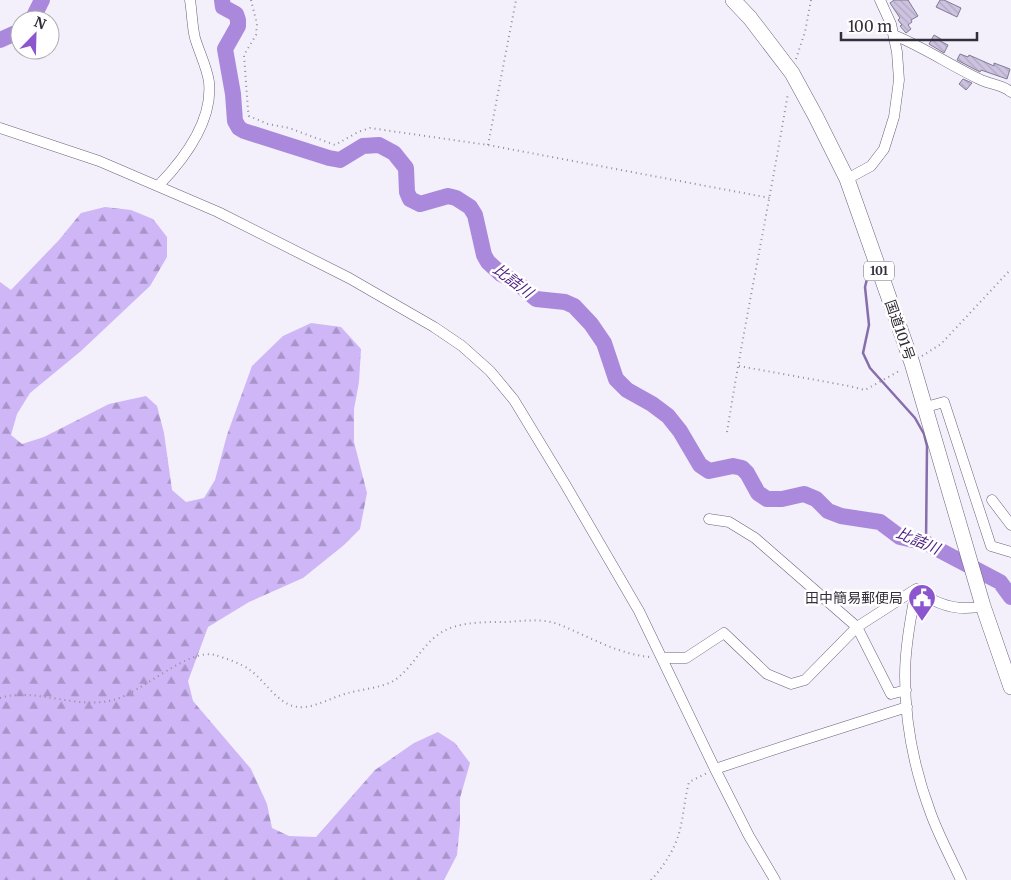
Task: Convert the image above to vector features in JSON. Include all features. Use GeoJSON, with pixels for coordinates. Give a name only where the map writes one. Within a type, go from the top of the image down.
{"type":"FeatureCollection","features":[{"type":"Feature","properties":{"kind":"highway","name":"国道101号"},"geometry":{"type":"LineString","coordinates":[[733,0],[750,18],[792,73],[847,179],[926,406],[983,606],[1011,687]]}},
{"type":"Feature","properties":{"kind":"street"},"geometry":{"type":"LineString","coordinates":[[159,185],[194,143],[204,115],[208,95],[208,81],[195,36],[190,0]]}},
{"type":"Feature","properties":{"kind":"street"},"geometry":{"type":"LineString","coordinates":[[847,179],[870,166],[884,149],[894,118],[899,80],[894,35],[880,0]]}},
{"type":"Feature","properties":{"kind":"street"},"geometry":{"type":"LineString","coordinates":[[894,35],[913,43],[983,81],[1004,86],[1011,92]]}},
{"type":"Feature","properties":{"kind":"street"},"geometry":{"type":"LineString","coordinates":[[0,128],[90,158],[159,185],[218,212],[349,278],[441,332],[462,346],[490,371],[514,400],[640,611],[715,769],[749,836],[775,880]]}},
{"type":"Feature","properties":{"kind":"street"},"geometry":{"type":"LineString","coordinates":[[926,406],[944,402],[991,546],[1011,552]]}},
{"type":"Feature","properties":{"kind":"street"},"geometry":{"type":"LineString","coordinates":[[992,500],[1011,526]]}},
{"type":"Feature","properties":{"kind":"street"},"geometry":{"type":"LineString","coordinates":[[709,519],[728,522],[755,538],[857,627],[891,694],[906,690]]}},
{"type":"Feature","properties":{"kind":"street"},"geometry":{"type":"LineString","coordinates":[[662,658],[686,658],[724,633],[767,674],[791,684],[805,680],[857,627],[916,588]]}},
{"type":"Feature","properties":{"kind":"street"},"geometry":{"type":"LineString","coordinates":[[916,588],[927,598],[943,604],[968,609],[983,606]]}},
{"type":"Feature","properties":{"kind":"street"},"geometry":{"type":"LineString","coordinates":[[916,588],[907,651],[906,690],[910,742],[931,815],[961,880]]}},
{"type":"Feature","properties":{"kind":"street"},"geometry":{"type":"LineString","coordinates":[[715,769],[907,707]]}},
{"type":"Feature","properties":{"kind":"path"},"geometry":{"type":"LineString","coordinates":[[251,0],[257,24],[256,35],[244,55],[249,116],[268,124],[289,128],[335,145],[358,132],[370,128],[488,145],[770,198]]}},
{"type":"Feature","properties":{"kind":"path"},"geometry":{"type":"LineString","coordinates":[[488,145],[516,0]]}},
{"type":"Feature","properties":{"kind":"path"},"geometry":{"type":"LineString","coordinates":[[792,73],[805,32],[811,0]]}},
{"type":"Feature","properties":{"kind":"path"},"geometry":{"type":"LineString","coordinates":[[727,432],[788,92]]}},
{"type":"Feature","properties":{"kind":"path"},"geometry":{"type":"LineString","coordinates":[[739,366],[865,390],[941,344],[1011,270]]}},
{"type":"Feature","properties":{"kind":"path"},"geometry":{"type":"LineString","coordinates":[[0,698],[31,695],[65,701],[97,702],[113,700],[135,691],[182,662],[197,656],[214,655],[249,669],[277,698],[303,708],[346,693],[372,688],[394,680],[416,660],[426,644],[435,636],[453,627],[491,621],[505,622],[537,619],[556,623],[634,656],[662,658]]}},
{"type":"Feature","properties":{"kind":"path"},"geometry":{"type":"LineString","coordinates":[[651,880],[659,872],[672,852],[681,826],[689,782],[715,769]]}},
{"type":"Feature","properties":{"kind":"green space"},"geometry":{"type":"Polygon","coordinates":[[[105,207],[131,210],[153,219],[167,237],[167,257],[150,286],[81,351],[30,393],[17,414],[11,435],[22,444],[44,437],[109,404],[146,396],[157,406],[164,433],[172,490],[186,502],[204,498],[215,480],[227,435],[252,366],[283,336],[311,323],[341,327],[361,349],[359,382],[354,409],[354,442],[367,493],[360,529],[344,545],[303,578],[249,602],[208,627],[188,681],[193,701],[251,769],[267,804],[272,828],[289,836],[316,837],[375,770],[414,743],[438,732],[455,743],[470,763],[460,798],[457,855],[444,880],[0,880],[0,282],[11,290],[59,240],[81,213],[105,207]]]}},
{"type":"Feature","properties":{"kind":"building"},"geometry":{"type":"Polygon","coordinates":[[[894,0],[908,0],[918,16],[911,20],[912,22],[908,25],[911,29],[906,33],[900,26],[902,25],[898,20],[900,18],[890,3],[894,0]]]}},
{"type":"Feature","properties":{"kind":"building"},"geometry":{"type":"Polygon","coordinates":[[[940,0],[961,8],[957,17],[936,7],[940,0]]]}},
{"type":"Feature","properties":{"kind":"building"},"geometry":{"type":"Polygon","coordinates":[[[934,35],[948,45],[944,53],[929,44],[934,35]]]}},
{"type":"Feature","properties":{"kind":"building"},"geometry":{"type":"Polygon","coordinates":[[[960,54],[968,57],[969,55],[994,66],[994,63],[1010,69],[1007,79],[981,70],[980,72],[957,60],[960,54]]]}},
{"type":"Feature","properties":{"kind":"building"},"geometry":{"type":"Polygon","coordinates":[[[963,79],[972,83],[966,90],[959,84],[963,79]]]}},
{"type":"Feature","properties":{"kind":"waterway","name":"比詰川"},"geometry":{"type":"LineString","coordinates":[[37,10],[42,0]]}},
{"type":"Feature","properties":{"kind":"waterway","name":"比詰川"},"geometry":{"type":"LineString","coordinates":[[222,0],[223,7],[236,14],[238,20],[238,26],[225,49],[233,94],[235,121],[239,128],[340,160],[363,146],[379,145],[394,153],[406,168],[407,192],[410,199],[420,204],[448,196],[456,198],[470,207],[475,215],[484,255],[488,262],[501,274],[516,282],[536,299],[565,302],[574,306],[591,324],[604,343],[616,379],[627,390],[652,404],[668,416],[680,431],[700,465],[709,471],[733,466],[742,468],[747,473],[758,493],[767,499],[782,499],[804,494],[816,499],[828,511],[841,516],[880,522],[900,537],[926,543],[1000,582],[1011,597]]}},
{"type":"Feature","properties":{"kind":"waterway","name":"比詰川"},"geometry":{"type":"LineString","coordinates":[[0,40],[10,36]]}},
{"type":"Feature","properties":{"kind":"waterway"},"geometry":{"type":"LineString","coordinates":[[867,279],[865,287],[869,325],[863,353],[870,368],[915,418],[924,434],[927,446],[926,543]]}},
{"type":"Feature","properties":{"kind":"place","name":"田中簡易郵便局"},"geometry":{"type":"Point","coordinates":[922,622]}}]}
